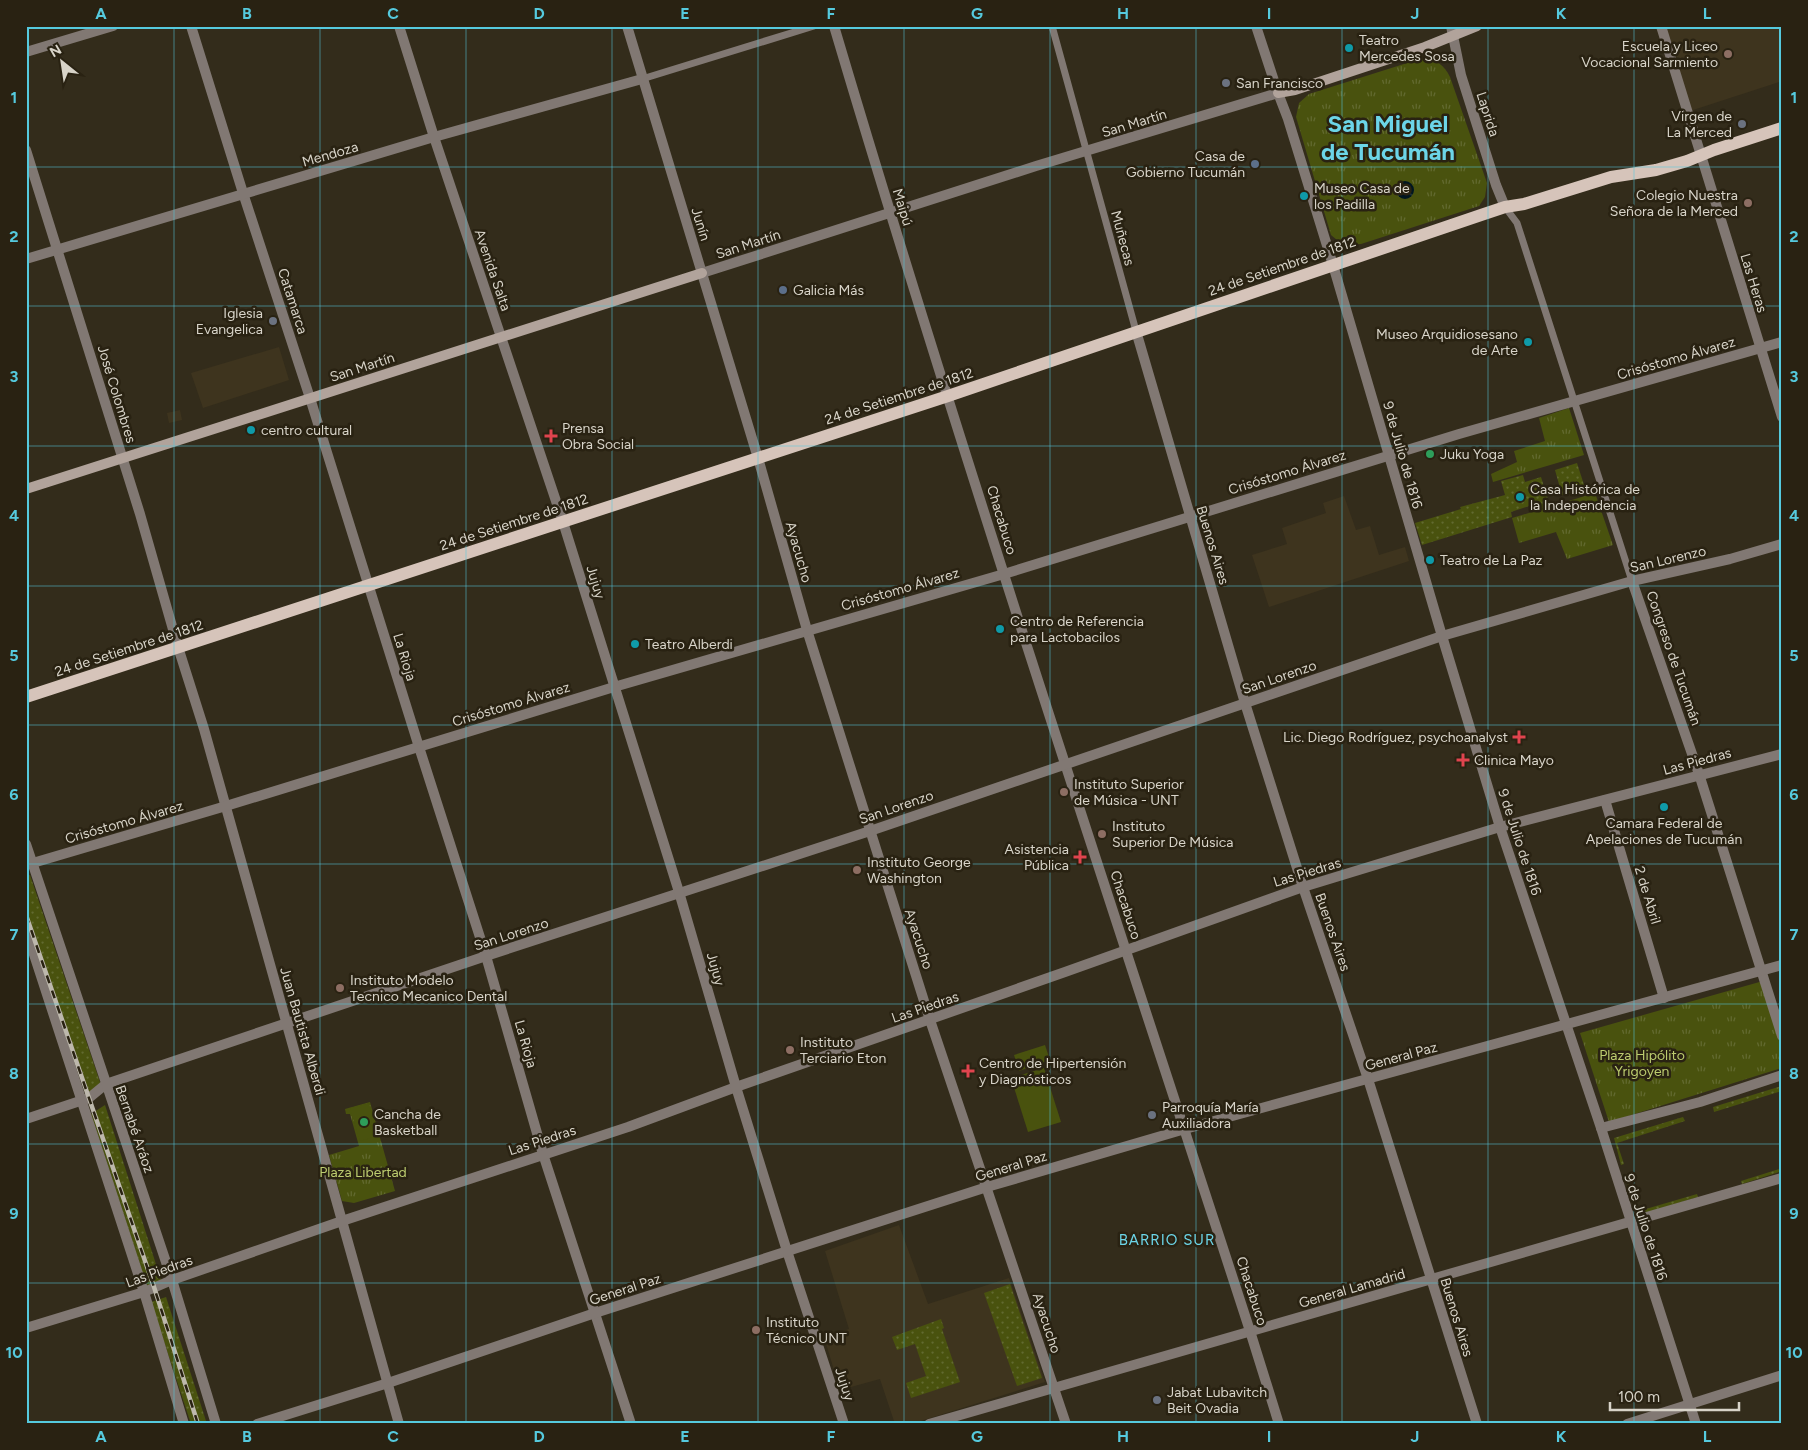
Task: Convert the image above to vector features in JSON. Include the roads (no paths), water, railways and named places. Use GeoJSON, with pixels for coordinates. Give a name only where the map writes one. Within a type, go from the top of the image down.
{"type":"FeatureCollection","features":[{"type":"Feature","properties":{"kind":"main road","name":"San Martín"},"geometry":{"type":"LineString","coordinates":[[1278,93],[1295,90],[1425,47],[1452,30],[1477,26]]}},
{"type":"Feature","properties":{"kind":"main road","name":"24 de Setiembre de 1812"},"geometry":{"type":"LineString","coordinates":[[26,697],[948,396],[1333,264],[1505,208],[1611,177],[1656,170],[1687,162],[1702,155],[1782,128]]}},
{"type":"Feature","properties":{"kind":"main road","name":"San Martín"},"geometry":{"type":"LineString","coordinates":[[26,489],[702,273]]}},
{"type":"Feature","properties":{"kind":"street"},"geometry":{"type":"LineString","coordinates":[[26,52],[113,26]]}},
{"type":"Feature","properties":{"kind":"street","name":"Catamarca"},"geometry":{"type":"LineString","coordinates":[[191,26],[369,585]]}},
{"type":"Feature","properties":{"kind":"street","name":"Avenida Salta"},"geometry":{"type":"LineString","coordinates":[[399,26],[434,137],[563,522]]}},
{"type":"Feature","properties":{"kind":"street","name":"Junín"},"geometry":{"type":"LineString","coordinates":[[627,26],[758,458]]}},
{"type":"Feature","properties":{"kind":"street"},"geometry":{"type":"LineString","coordinates":[[642,79],[814,26]]}},
{"type":"Feature","properties":{"kind":"street","name":"Maipú"},"geometry":{"type":"LineString","coordinates":[[834,26],[890,213],[948,396]]}},
{"type":"Feature","properties":{"kind":"street","name":"Muñecas"},"geometry":{"type":"LineString","coordinates":[[1052,26],[1136,331]]}},
{"type":"Feature","properties":{"kind":"street","name":"9 de Julio de 1816"},"geometry":{"type":"LineString","coordinates":[[1256,26],[1288,119],[1333,264],[1500,826],[1696,1424]]}},
{"type":"Feature","properties":{"kind":"street"},"geometry":{"type":"LineString","coordinates":[[1661,26],[1702,155]]}},
{"type":"Feature","properties":{"kind":"street","name":"Laprida"},"geometry":{"type":"LineString","coordinates":[[1452,30],[1461,75],[1505,208]]}},
{"type":"Feature","properties":{"kind":"street","name":"Mendoza"},"geometry":{"type":"LineString","coordinates":[[26,259],[434,137],[642,79]]}},
{"type":"Feature","properties":{"kind":"street","name":"San Martín"},"geometry":{"type":"LineString","coordinates":[[702,273],[1036,166],[1278,93]]}},
{"type":"Feature","properties":{"kind":"street","name":"José Colombres"},"geometry":{"type":"LineString","coordinates":[[26,150],[122,458],[178,648]]}},
{"type":"Feature","properties":{"kind":"street","name":"Las Heras"},"geometry":{"type":"LineString","coordinates":[[1702,155],[1759,349],[1782,417]]}},
{"type":"Feature","properties":{"kind":"street","name":"Congreso de Tucumán"},"geometry":{"type":"LineString","coordinates":[[1505,208],[1517,223],[1632,581],[1699,774],[1782,1036]]}},
{"type":"Feature","properties":{"kind":"street","name":"Buenos Aires"},"geometry":{"type":"LineString","coordinates":[[1136,331],[1245,703],[1303,887],[1368,1079],[1476,1424]]}},
{"type":"Feature","properties":{"kind":"street","name":"Crisóstomo Álvarez"},"geometry":{"type":"LineString","coordinates":[[29,864],[226,806],[614,687],[1004,574],[1389,455],[1574,400],[1782,342]]}},
{"type":"Feature","properties":{"kind":"street","name":"Chacabuco"},"geometry":{"type":"LineString","coordinates":[[948,396],[1279,1424]]}},
{"type":"Feature","properties":{"kind":"street","name":"Ayacucho"},"geometry":{"type":"LineString","coordinates":[[758,458],[807,630],[930,1020],[1066,1424]]}},
{"type":"Feature","properties":{"kind":"street","name":"Jujuy"},"geometry":{"type":"LineString","coordinates":[[563,522],[679,892],[786,1251],[844,1424]]}},
{"type":"Feature","properties":{"kind":"street","name":"San Lorenzo"},"geometry":{"type":"LineString","coordinates":[[26,1119],[89,1098],[106,1084],[679,892],[870,831],[1442,636],[1632,581],[1730,559],[1782,544]]}},
{"type":"Feature","properties":{"kind":"street","name":"La Rioja"},"geometry":{"type":"LineString","coordinates":[[369,585],[486,956],[543,1154],[631,1424]]}},
{"type":"Feature","properties":{"kind":"street","name":"Juan Bautista Alberdi"},"geometry":{"type":"LineString","coordinates":[[178,648],[226,806],[399,1424]]}},
{"type":"Feature","properties":{"kind":"street","name":"Las Piedras"},"geometry":{"type":"LineString","coordinates":[[26,1328],[144,1292],[172,1280],[342,1221],[628,1127],[736,1087],[1303,887],[1500,826],[1782,754]]}},
{"type":"Feature","properties":{"kind":"street","name":"2 de Abril"},"geometry":{"type":"LineString","coordinates":[[1605,800],[1664,998]]}},
{"type":"Feature","properties":{"kind":"street","name":"Bernabé Aráoz"},"geometry":{"type":"LineString","coordinates":[[26,844],[29,864],[172,1280],[216,1424]]}},
{"type":"Feature","properties":{"kind":"street"},"geometry":{"type":"LineString","coordinates":[[26,930],[144,1292],[184,1424]]}},
{"type":"Feature","properties":{"kind":"street","name":"General Paz"},"geometry":{"type":"LineString","coordinates":[[257,1424],[987,1187],[1185,1129],[1782,965]]}},
{"type":"Feature","properties":{"kind":"street"},"geometry":{"type":"LineString","coordinates":[[1600,1128],[1700,1102],[1782,1075]]}},
{"type":"Feature","properties":{"kind":"street","name":"General Lamadrid"},"geometry":{"type":"LineString","coordinates":[[929,1424],[1782,1178]]}},
{"type":"Feature","properties":{"kind":"street"},"geometry":{"type":"LineString","coordinates":[[1626,1424],[1782,1375]]}},
{"type":"Feature","properties":{"kind":"water"},"geometry":{"type":"Polygon","coordinates":[[[1405,181],[1411,184],[1414,190],[1411,196],[1405,199],[1399,196],[1396,190],[1399,184],[1405,181]]]}},
{"type":"Feature","properties":{"kind":"railway"},"geometry":{"type":"LineString","coordinates":[[26,915],[154,1287],[198,1424]]}},
{"type":"Feature","properties":{"kind":"place","name":"Teatro Mercedes Sosa"},"geometry":{"type":"Point","coordinates":[1349,48]}},
{"type":"Feature","properties":{"kind":"place","name":"Escuela y Liceo Vocacional Sarmiento"},"geometry":{"type":"Point","coordinates":[1728,54]}},
{"type":"Feature","properties":{"kind":"place","name":"San Francisco"},"geometry":{"type":"Point","coordinates":[1226,83]}},
{"type":"Feature","properties":{"kind":"place","name":"Virgen de La Merced"},"geometry":{"type":"Point","coordinates":[1742,124]}},
{"type":"Feature","properties":{"kind":"place","name":"Casa de Gobierno Tucumán"},"geometry":{"type":"Point","coordinates":[1255,164]}},
{"type":"Feature","properties":{"kind":"place","name":"Museo Casa de los Padilla"},"geometry":{"type":"Point","coordinates":[1304,196]}},
{"type":"Feature","properties":{"kind":"place","name":"Colegio Nuestra Señora de la Merced"},"geometry":{"type":"Point","coordinates":[1748,203]}},
{"type":"Feature","properties":{"kind":"place","name":"Galicia Más"},"geometry":{"type":"Point","coordinates":[783,290]}},
{"type":"Feature","properties":{"kind":"place","name":"Iglesia Evangelica"},"geometry":{"type":"Point","coordinates":[273,321]}},
{"type":"Feature","properties":{"kind":"place","name":"Museo Arquidiosesano de Arte"},"geometry":{"type":"Point","coordinates":[1528,342]}},
{"type":"Feature","properties":{"kind":"place","name":"centro cultural"},"geometry":{"type":"Point","coordinates":[251,430]}},
{"type":"Feature","properties":{"kind":"place","name":"Prensa Obra Social"},"geometry":{"type":"Point","coordinates":[551,436]}},
{"type":"Feature","properties":{"kind":"place","name":"Juku Yoga"},"geometry":{"type":"Point","coordinates":[1430,454]}},
{"type":"Feature","properties":{"kind":"place","name":"Casa Histórica de la Independencia"},"geometry":{"type":"Point","coordinates":[1520,497]}},
{"type":"Feature","properties":{"kind":"place","name":"Teatro de La Paz"},"geometry":{"type":"Point","coordinates":[1430,560]}},
{"type":"Feature","properties":{"kind":"place","name":"Centro de Referencia para Lactobacilos"},"geometry":{"type":"Point","coordinates":[1000,629]}},
{"type":"Feature","properties":{"kind":"place","name":"Teatro Alberdi"},"geometry":{"type":"Point","coordinates":[635,644]}},
{"type":"Feature","properties":{"kind":"place","name":"Lic. Diego Rodríguez, psychoanalyst"},"geometry":{"type":"Point","coordinates":[1519,737]}},
{"type":"Feature","properties":{"kind":"place","name":"Clinica Mayo"},"geometry":{"type":"Point","coordinates":[1463,760]}},
{"type":"Feature","properties":{"kind":"place","name":"Instituto Superior de Música - UNT"},"geometry":{"type":"Point","coordinates":[1064,792]}},
{"type":"Feature","properties":{"kind":"place","name":"Camara Federal de Apelaciones de Tucumán"},"geometry":{"type":"Point","coordinates":[1664,807]}},
{"type":"Feature","properties":{"kind":"place","name":"Instituto Superior De Música"},"geometry":{"type":"Point","coordinates":[1102,834]}},
{"type":"Feature","properties":{"kind":"place","name":"Asistencia Pública"},"geometry":{"type":"Point","coordinates":[1080,857]}},
{"type":"Feature","properties":{"kind":"place","name":"Instituto George Washington"},"geometry":{"type":"Point","coordinates":[857,870]}},
{"type":"Feature","properties":{"kind":"place","name":"Instituto Modelo Tecnico Mecanico Dental"},"geometry":{"type":"Point","coordinates":[340,988]}},
{"type":"Feature","properties":{"kind":"place","name":"Instituto Terciario Eton"},"geometry":{"type":"Point","coordinates":[790,1050]}},
{"type":"Feature","properties":{"kind":"place","name":"Centro de Hipertensión y Diagnósticos"},"geometry":{"type":"Point","coordinates":[968,1071]}},
{"type":"Feature","properties":{"kind":"place","name":"Parroquía María Auxiliadora"},"geometry":{"type":"Point","coordinates":[1152,1115]}},
{"type":"Feature","properties":{"kind":"place","name":"Cancha de Basketball"},"geometry":{"type":"Point","coordinates":[364,1122]}},
{"type":"Feature","properties":{"kind":"place","name":"Instituto Técnico UNT"},"geometry":{"type":"Point","coordinates":[756,1330]}},
{"type":"Feature","properties":{"kind":"place","name":"Jabat Lubavitch Beit Ovadia"},"geometry":{"type":"Point","coordinates":[1157,1400]}},
{"type":"Feature","properties":{"kind":"district","name":"San Miguel de Tucumán"},"geometry":{"type":"Point","coordinates":[1388,138]}},
{"type":"Feature","properties":{"kind":"district","name":"BARRIO SUR"},"geometry":{"type":"Point","coordinates":[1167,1240]}},
{"type":"Feature","properties":{"kind":"park label","name":"Plaza Hipólito Yrigoyen"},"geometry":{"type":"Point","coordinates":[1642,1064]}},
{"type":"Feature","properties":{"kind":"park label","name":"Plaza Libertad"},"geometry":{"type":"Point","coordinates":[363,1172]}}]}
